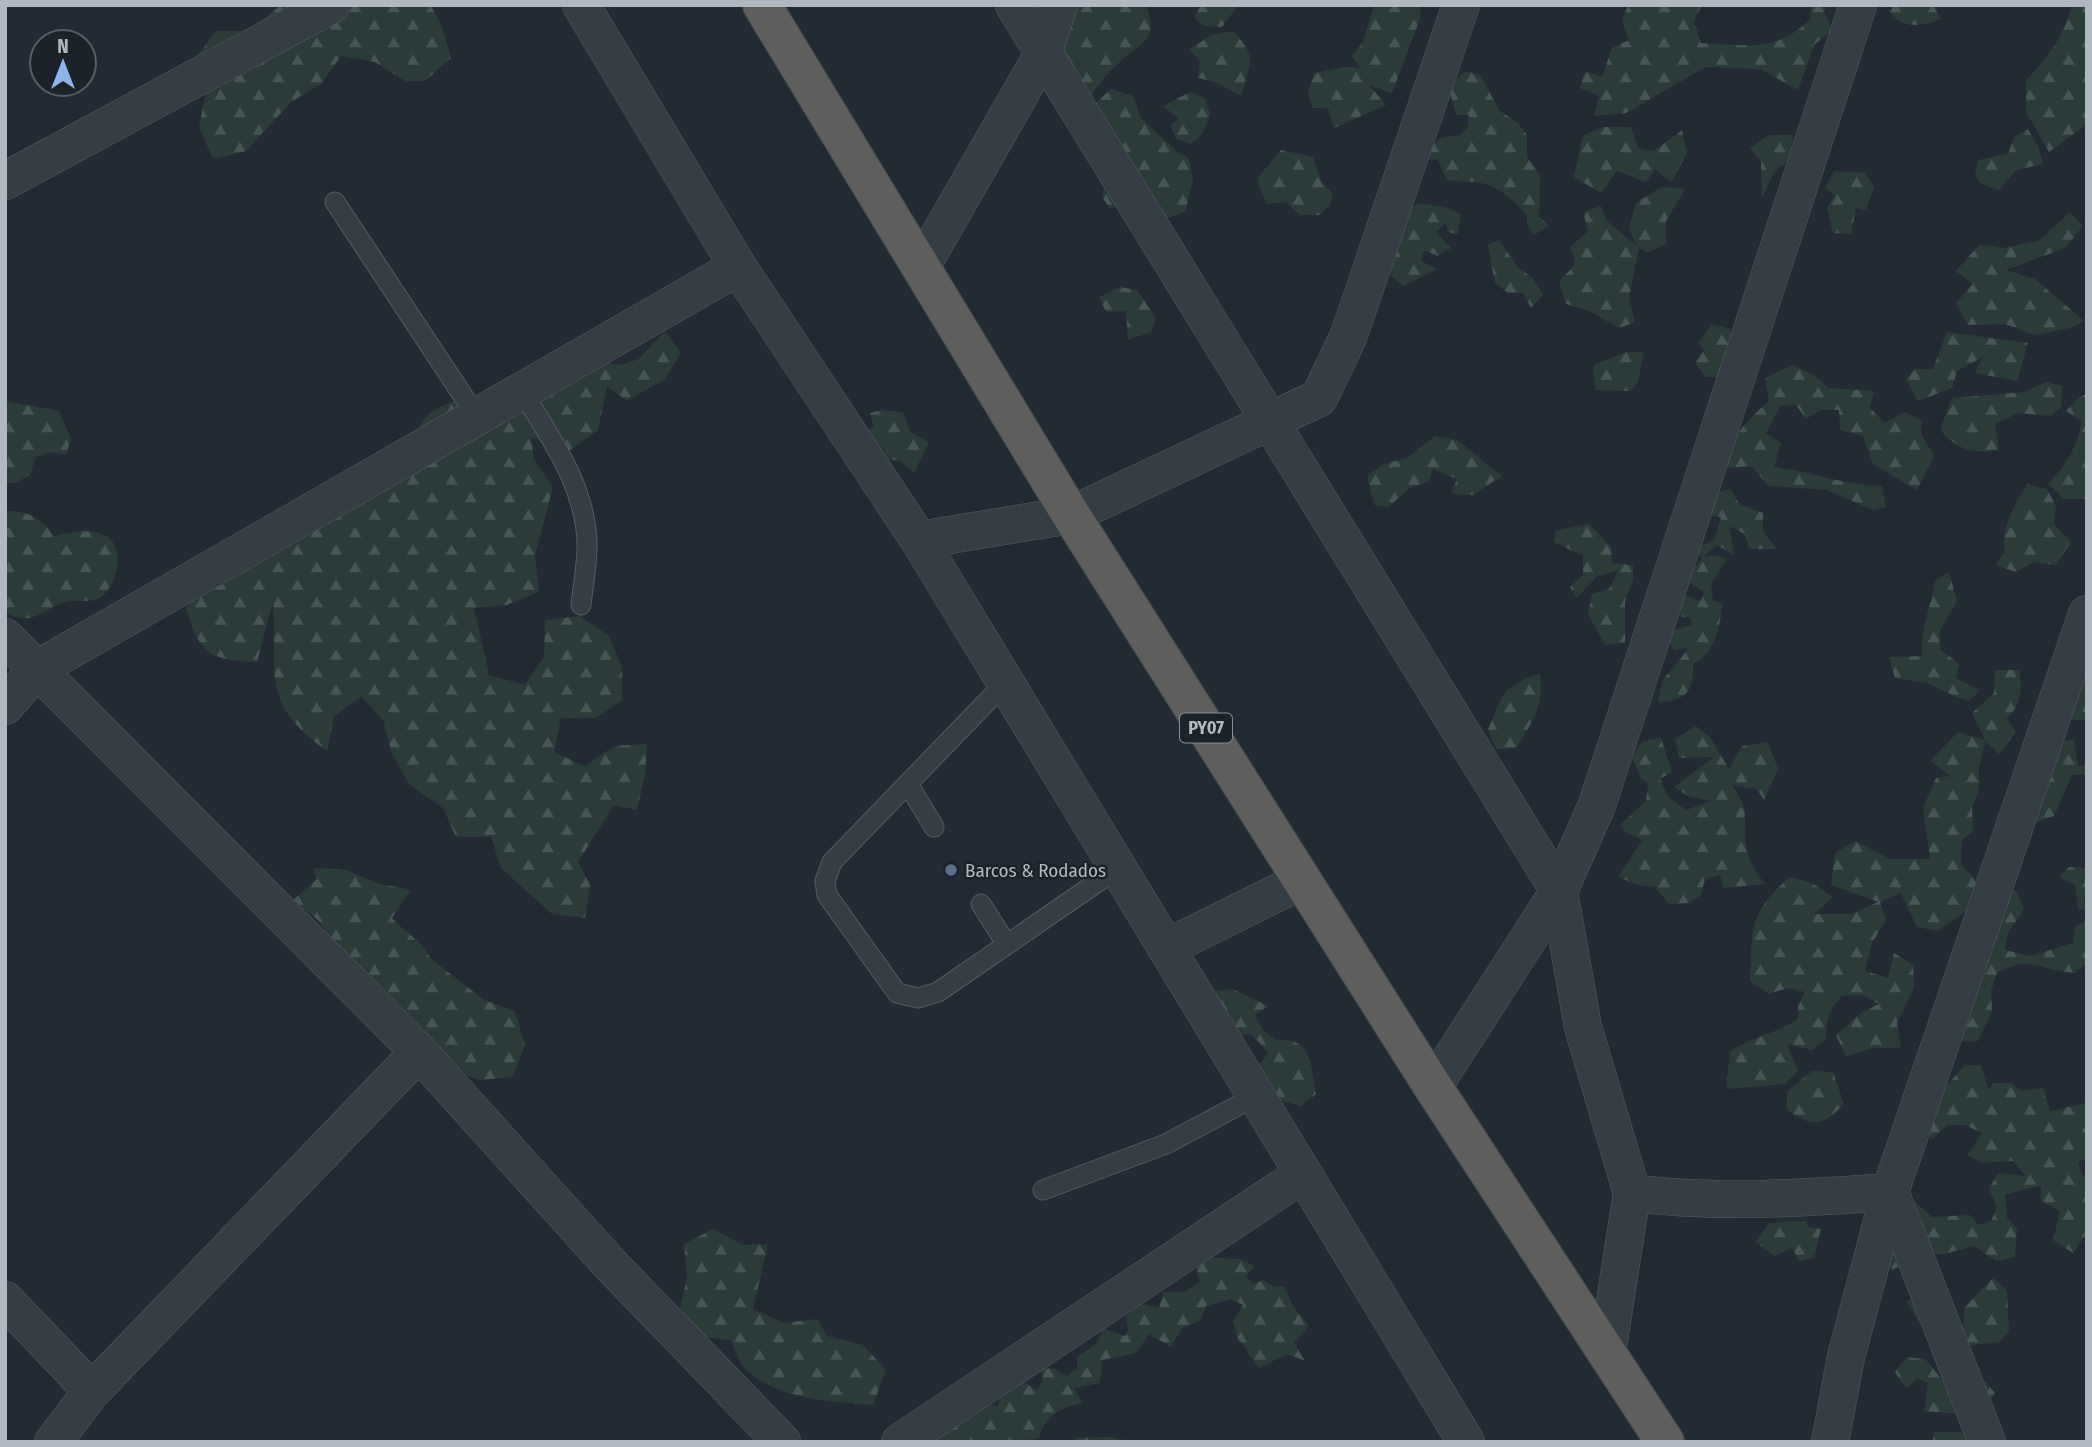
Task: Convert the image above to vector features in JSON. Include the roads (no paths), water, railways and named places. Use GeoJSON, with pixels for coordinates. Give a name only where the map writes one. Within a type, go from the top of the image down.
{"type":"FeatureCollection","features":[{"type":"Feature","properties":{"kind":"highway","name":"PY07"},"geometry":{"type":"LineString","coordinates":[[762,5],[1071,515],[1301,881],[1665,1442]]}},
{"type":"Feature","properties":{"kind":"street"},"geometry":{"type":"LineString","coordinates":[[5,181],[331,5]]}},
{"type":"Feature","properties":{"kind":"street"},"geometry":{"type":"LineString","coordinates":[[581,5],[738,267],[919,540],[1466,1442]]}},
{"type":"Feature","properties":{"kind":"street"},"geometry":{"type":"LineString","coordinates":[[1014,5],[1559,891],[1583,1027],[1632,1193],[1607,1353]]}},
{"type":"Feature","properties":{"kind":"street"},"geometry":{"type":"LineString","coordinates":[[921,267],[1043,54],[1059,5]]}},
{"type":"Feature","properties":{"kind":"street"},"geometry":{"type":"LineString","coordinates":[[919,540],[1071,515],[1319,398],[1349,335],[1461,5]]}},
{"type":"Feature","properties":{"kind":"street"},"geometry":{"type":"LineString","coordinates":[[1433,1087],[1559,891],[1597,805],[1858,5]]}},
{"type":"Feature","properties":{"kind":"street"},"geometry":{"type":"LineString","coordinates":[[5,706],[37,669],[738,267]]}},
{"type":"Feature","properties":{"kind":"street"},"geometry":{"type":"LineString","coordinates":[[1830,1442],[1846,1357],[1890,1192],[2087,614]]}},
{"type":"Feature","properties":{"kind":"street"},"geometry":{"type":"LineString","coordinates":[[5,637],[419,1052],[610,1264],[782,1442]]}},
{"type":"Feature","properties":{"kind":"street"},"geometry":{"type":"LineString","coordinates":[[1166,948],[1301,881]]}},
{"type":"Feature","properties":{"kind":"street"},"geometry":{"type":"LineString","coordinates":[[53,1442],[92,1391],[419,1052]]}},
{"type":"Feature","properties":{"kind":"street"},"geometry":{"type":"LineString","coordinates":[[900,1442],[1303,1174]]}},
{"type":"Feature","properties":{"kind":"street"},"geometry":{"type":"LineString","coordinates":[[1632,1193],[1686,1200],[1803,1198],[1890,1192]]}},
{"type":"Feature","properties":{"kind":"street"},"geometry":{"type":"LineString","coordinates":[[1890,1192],[1987,1442]]}},
{"type":"Feature","properties":{"kind":"street"},"geometry":{"type":"LineString","coordinates":[[5,1300],[92,1391]]}},
{"type":"Feature","properties":{"kind":"lane"},"geometry":{"type":"LineString","coordinates":[[335,202],[477,417]]}},
{"type":"Feature","properties":{"kind":"lane"},"geometry":{"type":"LineString","coordinates":[[522,391],[547,432],[579,496],[587,549],[581,605]]}},
{"type":"Feature","properties":{"kind":"lane"},"geometry":{"type":"LineString","coordinates":[[1005,683],[832,862],[825,881],[827,895],[897,993],[918,998],[939,992],[1118,868]]}},
{"type":"Feature","properties":{"kind":"lane"},"geometry":{"type":"LineString","coordinates":[[908,784],[934,827]]}},
{"type":"Feature","properties":{"kind":"lane"},"geometry":{"type":"LineString","coordinates":[[981,904],[1007,945]]}},
{"type":"Feature","properties":{"kind":"lane"},"geometry":{"type":"LineString","coordinates":[[1044,1190],[1166,1144],[1256,1096]]}},
{"type":"Feature","properties":{"kind":"place","name":"Barcos & Rodados"},"geometry":{"type":"Point","coordinates":[951,870]}}]}
